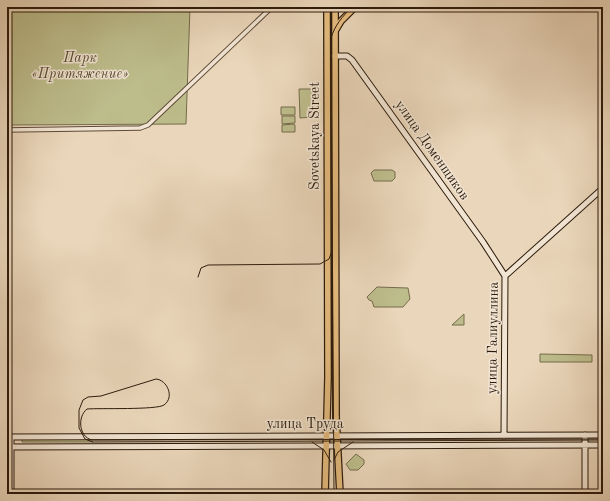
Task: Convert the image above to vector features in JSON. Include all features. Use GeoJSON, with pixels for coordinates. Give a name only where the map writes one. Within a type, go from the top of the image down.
{"type":"FeatureCollection","features":[{"type":"Feature","properties":{"kind":"main road","name":"Sovetskaya Street"},"geometry":{"type":"LineString","coordinates":[[325,494],[327,436],[328,264],[327,7]]}},
{"type":"Feature","properties":{"kind":"main road","name":"Sovetskaya Street"},"geometry":{"type":"LineString","coordinates":[[335,7],[336,264],[340,494]]}},
{"type":"Feature","properties":{"kind":"main road"},"geometry":{"type":"LineString","coordinates":[[335,31],[341,21],[355,7]]}},
{"type":"Feature","properties":{"kind":"main road","name":"улица Доменщиков"},"geometry":{"type":"LineString","coordinates":[[327,56],[346,56],[352,60],[483,242],[505,276]]}},
{"type":"Feature","properties":{"kind":"main road","name":"улица Галиуллина"},"geometry":{"type":"LineString","coordinates":[[504,436],[505,276],[603,188]]}},
{"type":"Feature","properties":{"kind":"main road"},"geometry":{"type":"LineString","coordinates":[[328,264],[336,264]]}},
{"type":"Feature","properties":{"kind":"main road"},"geometry":{"type":"LineString","coordinates":[[585,435],[585,494]]}},
{"type":"Feature","properties":{"kind":"main road","name":"улица Труда"},"geometry":{"type":"LineString","coordinates":[[9,437],[603,435]]}},
{"type":"Feature","properties":{"kind":"main road"},"geometry":{"type":"LineString","coordinates":[[9,437],[11,494]]}},
{"type":"Feature","properties":{"kind":"main road","name":"улица Труда"},"geometry":{"type":"LineString","coordinates":[[9,447],[603,445]]}},
{"type":"Feature","properties":{"kind":"street"},"geometry":{"type":"LineString","coordinates":[[7,130],[140,128],[148,125],[272,7]]}},
{"type":"Feature","properties":{"kind":"green space","name":"Парк «Притяжение»"},"geometry":{"type":"Polygon","coordinates":[[[7,7],[190,7],[186,124],[7,125],[7,7]]]}},
{"type":"Feature","properties":{"kind":"green space"},"geometry":{"type":"Polygon","coordinates":[[[299,89],[313,89],[313,117],[300,118],[299,89]]]}},
{"type":"Feature","properties":{"kind":"green space"},"geometry":{"type":"Polygon","coordinates":[[[281,107],[295,107],[295,115],[281,115],[281,107]]]}},
{"type":"Feature","properties":{"kind":"green space"},"geometry":{"type":"Polygon","coordinates":[[[282,116],[295,116],[295,123],[282,124],[282,116]]]}},
{"type":"Feature","properties":{"kind":"green space"},"geometry":{"type":"Polygon","coordinates":[[[294,124],[295,132],[282,132],[282,125],[294,124]]]}},
{"type":"Feature","properties":{"kind":"green space"},"geometry":{"type":"Polygon","coordinates":[[[374,170],[392,170],[395,172],[395,178],[392,181],[374,181],[371,173],[374,170]]]}},
{"type":"Feature","properties":{"kind":"green space"},"geometry":{"type":"Polygon","coordinates":[[[377,287],[408,288],[410,299],[403,307],[374,307],[372,301],[367,297],[377,287]]]}},
{"type":"Feature","properties":{"kind":"green space"},"geometry":{"type":"Polygon","coordinates":[[[464,314],[464,325],[452,325],[464,314]]]}},
{"type":"Feature","properties":{"kind":"green space"},"geometry":{"type":"Polygon","coordinates":[[[540,354],[592,355],[592,362],[540,362],[540,354]]]}},
{"type":"Feature","properties":{"kind":"green space"},"geometry":{"type":"Polygon","coordinates":[[[22,438],[83,438],[93,442],[22,442],[22,438]]]}},
{"type":"Feature","properties":{"kind":"green space"},"geometry":{"type":"Polygon","coordinates":[[[356,454],[364,460],[364,464],[358,470],[350,470],[346,464],[356,454]]]}},
{"type":"Feature","properties":{"kind":"tram line"},"geometry":{"type":"LineString","coordinates":[[334,494],[331,38],[339,21],[352,7]]}},
{"type":"Feature","properties":{"kind":"tram line"},"geometry":{"type":"LineString","coordinates":[[198,277],[201,268],[208,265],[320,264],[329,259],[332,251]]}},
{"type":"Feature","properties":{"kind":"tram line"},"geometry":{"type":"LineString","coordinates":[[603,439],[92,440],[84,435],[81,422],[87,409],[151,408],[164,405],[169,398],[168,389],[163,382],[156,379],[101,396],[88,397],[83,400],[79,410],[79,428],[85,439],[93,442],[603,440]]}},
{"type":"Feature","properties":{"kind":"tram line"},"geometry":{"type":"LineString","coordinates":[[312,442],[324,450],[331,462]]}},
{"type":"Feature","properties":{"kind":"tram line"},"geometry":{"type":"LineString","coordinates":[[334,460],[338,452],[353,442]]}}]}
